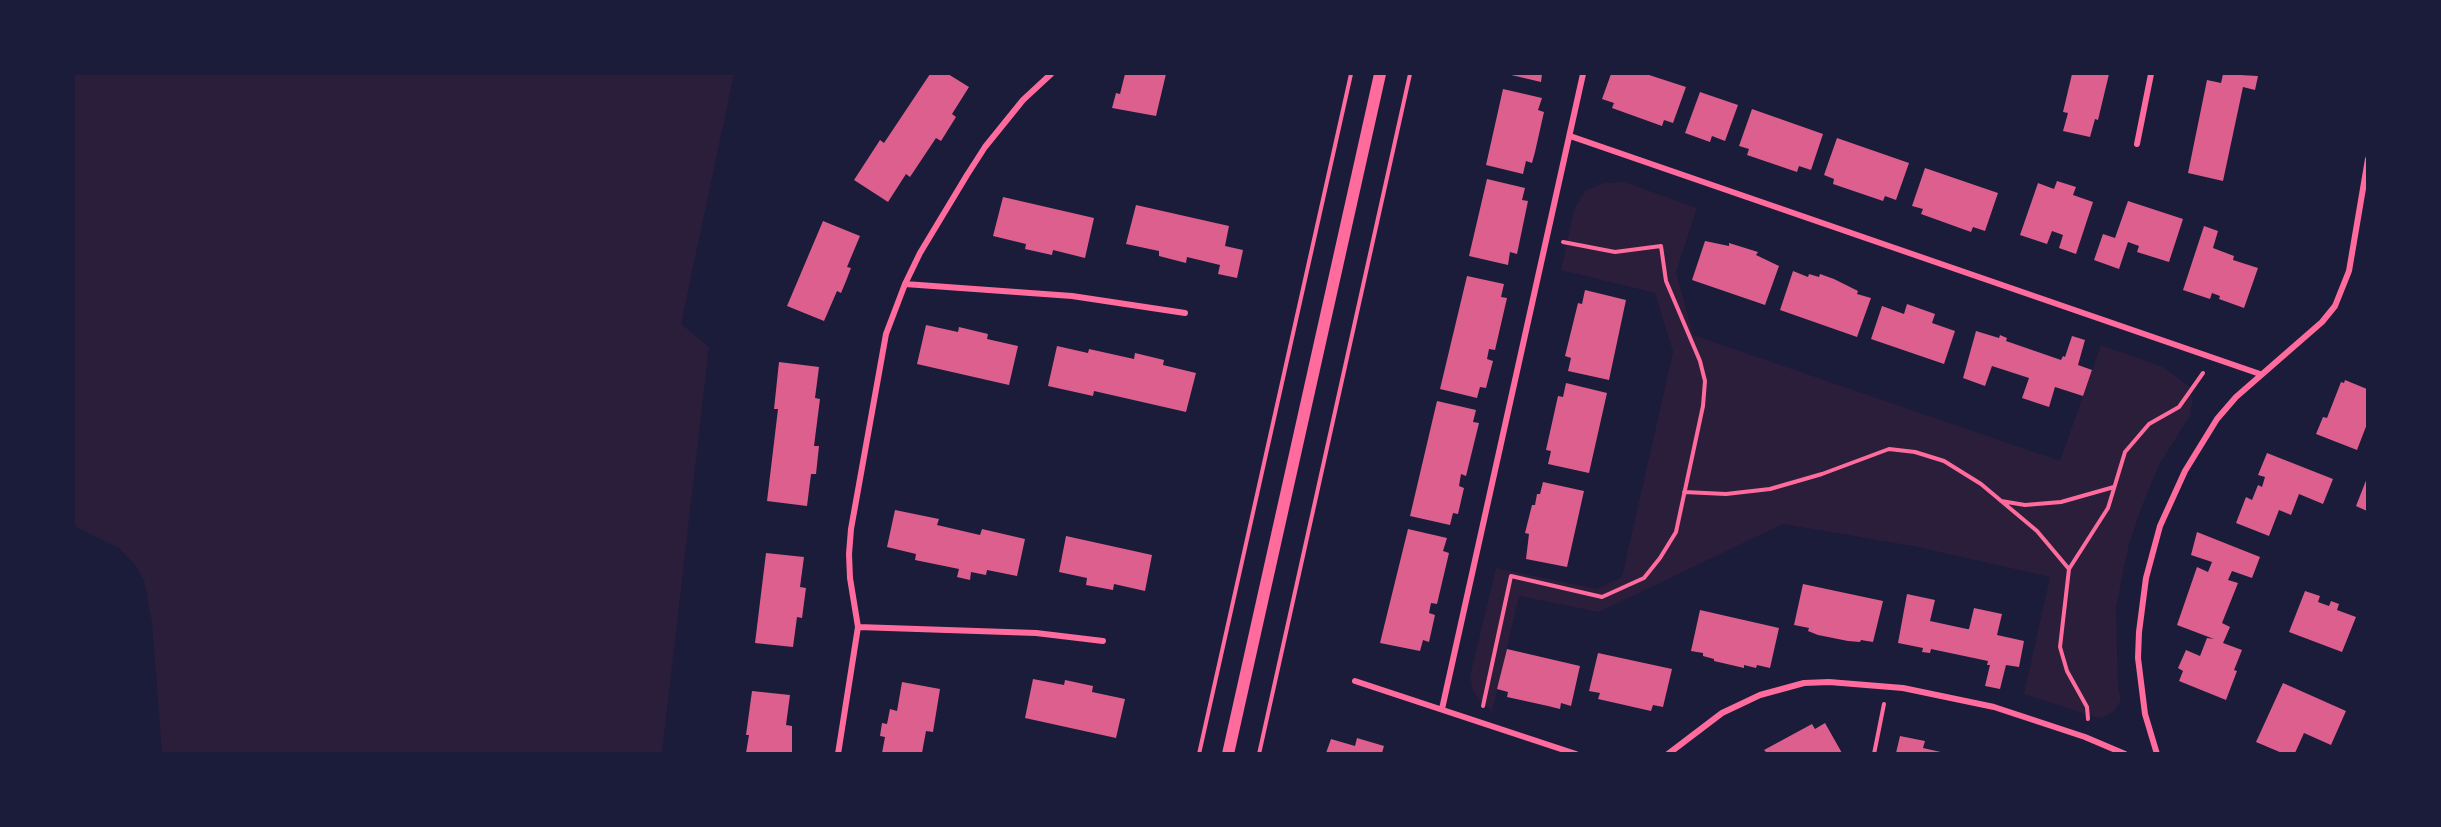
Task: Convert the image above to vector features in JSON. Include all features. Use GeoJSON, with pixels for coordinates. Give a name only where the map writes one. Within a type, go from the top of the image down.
{"type":"FeatureCollection","features":[{"type":"Feature","properties":{"kind":"main road"},"geometry":{"type":"LineString","coordinates":[[1228,753],[1380,74]]}},
{"type":"Feature","properties":{"kind":"street"},"geometry":{"type":"LineString","coordinates":[[838,753],[858,627],[850,579],[851,530],[886,334],[905,284],[925,245],[985,147],[1023,100],[1051,74]]}},
{"type":"Feature","properties":{"kind":"street"},"geometry":{"type":"LineString","coordinates":[[1442,709],[1583,74]]}},
{"type":"Feature","properties":{"kind":"street"},"geometry":{"type":"LineString","coordinates":[[2137,144],[2151,74]]}},
{"type":"Feature","properties":{"kind":"street"},"geometry":{"type":"LineString","coordinates":[[1570,136],[2260,374]]}},
{"type":"Feature","properties":{"kind":"street"},"geometry":{"type":"LineString","coordinates":[[2157,753],[2145,714],[2138,658],[2142,602],[2152,553],[2170,500],[2217,419],[2260,374],[2322,322],[2339,297],[2354,249],[2367,159]]}},
{"type":"Feature","properties":{"kind":"street"},"geometry":{"type":"LineString","coordinates":[[905,284],[1072,296],[1185,313]]}},
{"type":"Feature","properties":{"kind":"street"},"geometry":{"type":"LineString","coordinates":[[858,627],[1036,633],[1103,641]]}},
{"type":"Feature","properties":{"kind":"street"},"geometry":{"type":"LineString","coordinates":[[1355,681],[1576,753]]}},
{"type":"Feature","properties":{"kind":"street"},"geometry":{"type":"LineString","coordinates":[[1668,753],[1722,713],[1760,695],[1804,683],[1829,682],[1888,686],[1949,696],[1994,707],[2088,738],[2125,753]]}},
{"type":"Feature","properties":{"kind":"path"},"geometry":{"type":"LineString","coordinates":[[1199,753],[1351,74]]}},
{"type":"Feature","properties":{"kind":"path"},"geometry":{"type":"LineString","coordinates":[[1259,753],[1410,74]]}},
{"type":"Feature","properties":{"kind":"path"},"geometry":{"type":"LineString","coordinates":[[1480,721],[1511,576],[1602,597],[1644,578],[1676,532],[1703,406],[1705,381],[1700,361],[1666,281],[1660,246],[1615,252],[1576,246],[1547,237]]}},
{"type":"Feature","properties":{"kind":"path"},"geometry":{"type":"LineString","coordinates":[[2088,738],[2087,708],[2067,671],[2060,647],[2068,569],[2108,508],[2125,452],[2150,424],[2179,407],[2213,358]]}},
{"type":"Feature","properties":{"kind":"path"},"geometry":{"type":"LineString","coordinates":[[1684,492],[1725,494],[1770,489],[1822,474],[1889,449],[1915,452],[1944,461],[1981,484],[2037,531],[2068,569]]}},
{"type":"Feature","properties":{"kind":"path"},"geometry":{"type":"LineString","coordinates":[[2000,501],[2025,505],[2061,502],[2114,487]]}},
{"type":"Feature","properties":{"kind":"path"},"geometry":{"type":"LineString","coordinates":[[1874,753],[1888,686]]}},
{"type":"Feature","properties":{"kind":"shaded area"},"geometry":{"type":"Polygon","coordinates":[[[74,74],[734,74],[681,324],[709,347],[662,753],[162,753],[152,622],[144,580],[135,565],[119,548],[74,526],[74,74]]]}},
{"type":"Feature","properties":{"kind":"shaded area"},"geometry":{"type":"Polygon","coordinates":[[[1624,182],[1697,208],[1676,272],[1693,335],[2060,461],[2101,345],[2163,367],[2190,387],[2192,402],[2190,416],[2160,463],[2129,544],[2116,608],[2118,687],[2121,700],[2114,711],[2098,718],[2024,694],[2050,577],[1918,547],[1783,524],[1599,612],[1519,596],[1492,711],[1480,701],[1473,691],[1470,676],[1496,568],[1597,589],[1622,577],[1673,352],[1655,293],[1561,270],[1574,210],[1585,191],[1604,183],[1624,182]]]}},
{"type":"Feature","properties":{"kind":"building"},"geometry":{"type":"Polygon","coordinates":[[[930,74],[948,74],[969,87],[952,114],[956,117],[941,141],[936,138],[910,177],[906,174],[888,202],[854,180],[880,140],[884,143],[930,74]]]}},
{"type":"Feature","properties":{"kind":"building"},"geometry":{"type":"Polygon","coordinates":[[[1125,74],[1166,74],[1156,116],[1112,108],[1116,93],[1120,94],[1125,74]]]}},
{"type":"Feature","properties":{"kind":"building"},"geometry":{"type":"Polygon","coordinates":[[[1507,74],[1542,74],[1541,82],[1507,74]]]}},
{"type":"Feature","properties":{"kind":"building"},"geometry":{"type":"Polygon","coordinates":[[[1611,74],[1646,74],[1686,87],[1673,123],[1664,120],[1662,126],[1612,108],[1614,103],[1602,99],[1611,74]]]}},
{"type":"Feature","properties":{"kind":"building"},"geometry":{"type":"Polygon","coordinates":[[[2072,74],[2109,74],[2098,120],[2095,119],[2090,137],[2063,131],[2068,113],[2063,112],[2072,74]]]}},
{"type":"Feature","properties":{"kind":"building"},"geometry":{"type":"Polygon","coordinates":[[[2223,74],[2258,76],[2255,90],[2243,87],[2223,181],[2188,173],[2207,80],[2221,83],[2223,74]]]}},
{"type":"Feature","properties":{"kind":"building"},"geometry":{"type":"Polygon","coordinates":[[[1503,89],[1542,98],[1538,110],[1544,112],[1535,152],[1532,163],[1526,161],[1523,174],[1486,165],[1503,89]]]}},
{"type":"Feature","properties":{"kind":"building"},"geometry":{"type":"Polygon","coordinates":[[[1700,92],[1738,105],[1725,141],[1712,136],[1710,142],[1685,133],[1700,92]]]}},
{"type":"Feature","properties":{"kind":"building"},"geometry":{"type":"Polygon","coordinates":[[[1752,109],[1823,134],[1811,170],[1799,166],[1797,172],[1747,155],[1749,149],[1739,146],[1752,109]]]}},
{"type":"Feature","properties":{"kind":"building"},"geometry":{"type":"Polygon","coordinates":[[[1837,138],[1909,163],[1896,200],[1885,196],[1883,201],[1833,184],[1834,179],[1824,175],[1837,138]]]}},
{"type":"Feature","properties":{"kind":"building"},"geometry":{"type":"Polygon","coordinates":[[[1925,168],[1998,193],[1985,231],[1973,227],[1971,232],[1921,214],[1923,209],[1912,206],[1925,168]]]}},
{"type":"Feature","properties":{"kind":"building"},"geometry":{"type":"Polygon","coordinates":[[[1487,179],[1525,188],[1522,200],[1528,201],[1517,254],[1510,252],[1508,265],[1469,256],[1487,179]]]}},
{"type":"Feature","properties":{"kind":"building"},"geometry":{"type":"Polygon","coordinates":[[[2057,181],[2076,187],[2073,195],[2093,202],[2076,254],[2059,248],[2063,235],[2052,231],[2047,244],[2020,235],[2038,183],[2054,189],[2057,181]]]}},
{"type":"Feature","properties":{"kind":"building"},"geometry":{"type":"Polygon","coordinates":[[[1003,197],[1094,218],[1085,258],[1053,250],[1052,255],[1025,249],[1026,244],[993,236],[1003,197]]]}},
{"type":"Feature","properties":{"kind":"building"},"geometry":{"type":"Polygon","coordinates":[[[2128,201],[2183,219],[2169,262],[2137,252],[2139,246],[2128,242],[2119,269],[2094,260],[2103,234],[2115,238],[2128,201]]]}},
{"type":"Feature","properties":{"kind":"building"},"geometry":{"type":"Polygon","coordinates":[[[1136,205],[1229,226],[1225,246],[1243,250],[1237,278],[1218,274],[1220,265],[1187,257],[1186,263],[1159,256],[1159,251],[1126,244],[1136,205]]]}},
{"type":"Feature","properties":{"kind":"building"},"geometry":{"type":"Polygon","coordinates":[[[823,221],[860,236],[847,267],[851,268],[841,293],[837,291],[824,321],[787,306],[823,221]]]}},
{"type":"Feature","properties":{"kind":"building"},"geometry":{"type":"Polygon","coordinates":[[[2204,226],[2218,231],[2213,248],[2234,256],[2233,260],[2258,268],[2244,308],[2219,299],[2220,296],[2212,293],[2210,299],[2183,290],[2204,226]]]}},
{"type":"Feature","properties":{"kind":"building"},"geometry":{"type":"Polygon","coordinates":[[[1705,241],[1729,246],[1729,243],[1758,252],[1756,255],[1779,266],[1765,305],[1692,280],[1705,241]]]}},
{"type":"Feature","properties":{"kind":"building"},"geometry":{"type":"Polygon","coordinates":[[[1793,271],[1808,277],[1809,274],[1819,277],[1820,274],[1858,291],[1857,294],[1871,298],[1857,337],[1780,310],[1793,271]]]}},
{"type":"Feature","properties":{"kind":"building"},"geometry":{"type":"Polygon","coordinates":[[[1467,276],[1504,284],[1501,297],[1507,298],[1495,350],[1489,349],[1487,359],[1493,361],[1486,388],[1480,387],[1477,398],[1440,389],[1467,276]]]}},
{"type":"Feature","properties":{"kind":"building"},"geometry":{"type":"Polygon","coordinates":[[[1585,290],[1626,300],[1609,380],[1568,371],[1571,358],[1565,356],[1578,303],[1582,304],[1585,290]]]}},
{"type":"Feature","properties":{"kind":"building"},"geometry":{"type":"Polygon","coordinates":[[[1907,304],[1935,314],[1932,323],[1955,331],[1944,364],[1871,339],[1882,306],[1904,314],[1907,304]]]}},
{"type":"Feature","properties":{"kind":"building"},"geometry":{"type":"Polygon","coordinates":[[[926,325],[958,332],[959,327],[988,334],[987,339],[1018,346],[1009,385],[917,364],[926,325]]]}},
{"type":"Feature","properties":{"kind":"building"},"geometry":{"type":"Polygon","coordinates":[[[1976,331],[1999,338],[2000,335],[2007,338],[2006,341],[2061,360],[2063,356],[2065,357],[2072,336],[2085,340],[2078,365],[2092,370],[2083,396],[2055,387],[2049,407],[2022,398],[2029,378],[1992,366],[1985,386],[1963,378],[1976,331]]]}},
{"type":"Feature","properties":{"kind":"building"},"geometry":{"type":"Polygon","coordinates":[[[1057,346],[1088,353],[1089,349],[1134,359],[1135,353],[1164,360],[1163,365],[1196,373],[1186,412],[1094,391],[1093,396],[1048,386],[1057,346]]]}},
{"type":"Feature","properties":{"kind":"building"},"geometry":{"type":"Polygon","coordinates":[[[779,362],[819,367],[815,398],[820,399],[814,446],[819,446],[816,474],[811,474],[807,506],[767,501],[778,409],[774,409],[779,362]]]}},
{"type":"Feature","properties":{"kind":"building"},"geometry":{"type":"Polygon","coordinates":[[[2345,380],[2367,389],[2367,424],[2357,450],[2316,434],[2323,417],[2327,418],[2341,382],[2344,383],[2345,380]]]}},
{"type":"Feature","properties":{"kind":"building"},"geometry":{"type":"Polygon","coordinates":[[[1566,383],[1607,393],[1589,473],[1548,464],[1551,451],[1546,450],[1558,396],[1563,397],[1566,383]]]}},
{"type":"Feature","properties":{"kind":"building"},"geometry":{"type":"Polygon","coordinates":[[[1437,401],[1476,410],[1473,422],[1479,423],[1466,476],[1461,474],[1459,486],[1464,488],[1458,514],[1453,513],[1450,525],[1410,516],[1437,401]]]}},
{"type":"Feature","properties":{"kind":"building"},"geometry":{"type":"Polygon","coordinates":[[[2267,453],[2333,479],[2323,504],[2299,494],[2291,515],[2279,510],[2269,536],[2236,523],[2246,497],[2252,500],[2258,485],[2262,487],[2265,477],[2258,475],[2267,453]]]}},
{"type":"Feature","properties":{"kind":"building"},"geometry":{"type":"Polygon","coordinates":[[[2367,478],[2367,511],[2356,506],[2367,478]]]}},
{"type":"Feature","properties":{"kind":"building"},"geometry":{"type":"Polygon","coordinates":[[[1543,482],[1584,491],[1567,567],[1526,559],[1529,534],[1525,533],[1532,505],[1535,505],[1543,482]]]}},
{"type":"Feature","properties":{"kind":"building"},"geometry":{"type":"Polygon","coordinates":[[[895,510],[939,519],[937,525],[980,535],[982,529],[1025,539],[1017,576],[987,570],[986,575],[971,572],[970,580],[957,577],[959,569],[915,560],[916,554],[887,547],[895,510]]]}},
{"type":"Feature","properties":{"kind":"building"},"geometry":{"type":"Polygon","coordinates":[[[1408,529],[1447,538],[1443,551],[1449,553],[1437,604],[1431,603],[1429,613],[1435,615],[1429,642],[1423,640],[1420,651],[1380,643],[1408,529]]]}},
{"type":"Feature","properties":{"kind":"building"},"geometry":{"type":"Polygon","coordinates":[[[2197,532],[2260,557],[2252,578],[2232,571],[2228,580],[2238,583],[2222,623],[2230,627],[2223,643],[2242,650],[2226,700],[2179,681],[2183,671],[2178,668],[2186,650],[2200,656],[2207,638],[2214,639],[2177,625],[2197,567],[2208,572],[2212,562],[2191,555],[2197,532]]]}},
{"type":"Feature","properties":{"kind":"building"},"geometry":{"type":"Polygon","coordinates":[[[1066,536],[1152,555],[1145,591],[1114,584],[1113,590],[1086,585],[1087,578],[1059,572],[1066,536]]]}},
{"type":"Feature","properties":{"kind":"building"},"geometry":{"type":"Polygon","coordinates":[[[766,553],[804,557],[800,587],[806,588],[802,618],[797,617],[793,647],[755,643],[766,553]]]}},
{"type":"Feature","properties":{"kind":"building"},"geometry":{"type":"Polygon","coordinates":[[[1803,584],[1883,601],[1873,642],[1848,641],[1818,635],[1808,631],[1809,628],[1794,625],[1803,584]]]}},
{"type":"Feature","properties":{"kind":"building"},"geometry":{"type":"Polygon","coordinates":[[[2305,591],[2320,596],[2318,602],[2329,606],[2331,601],[2339,604],[2337,610],[2356,617],[2342,652],[2289,632],[2305,591]]]}},
{"type":"Feature","properties":{"kind":"building"},"geometry":{"type":"Polygon","coordinates":[[[1907,594],[1935,600],[1930,621],[1967,629],[1969,629],[1974,608],[2002,614],[1997,635],[2024,641],[2019,667],[2006,665],[2000,689],[1985,686],[1990,665],[1987,665],[1988,661],[1931,649],[1930,653],[1922,652],[1923,648],[1898,643],[1907,594]]]}},
{"type":"Feature","properties":{"kind":"building"},"geometry":{"type":"Polygon","coordinates":[[[1700,610],[1779,628],[1770,668],[1744,665],[1744,668],[1714,661],[1714,659],[1703,656],[1703,653],[1691,651],[1700,610]]]}},
{"type":"Feature","properties":{"kind":"building"},"geometry":{"type":"Polygon","coordinates":[[[1507,649],[1580,666],[1571,706],[1561,703],[1560,709],[1507,697],[1508,692],[1497,689],[1507,649]]]}},
{"type":"Feature","properties":{"kind":"building"},"geometry":{"type":"Polygon","coordinates":[[[1598,653],[1672,669],[1663,707],[1653,705],[1651,711],[1598,699],[1600,693],[1589,691],[1598,653]]]}},
{"type":"Feature","properties":{"kind":"building"},"geometry":{"type":"Polygon","coordinates":[[[1033,679],[1064,685],[1065,680],[1093,686],[1092,692],[1125,699],[1116,738],[1025,718],[1033,679]]]}},
{"type":"Feature","properties":{"kind":"building"},"geometry":{"type":"Polygon","coordinates":[[[902,682],[940,689],[933,732],[926,731],[922,753],[882,753],[885,737],[880,736],[882,723],[887,724],[890,709],[897,711],[902,682]]]}},
{"type":"Feature","properties":{"kind":"building"},"geometry":{"type":"Polygon","coordinates":[[[2283,683],[2346,711],[2331,745],[2304,733],[2295,753],[2282,753],[2256,742],[2283,683]]]}},
{"type":"Feature","properties":{"kind":"building"},"geometry":{"type":"Polygon","coordinates":[[[752,691],[790,695],[786,725],[792,726],[792,753],[746,753],[752,691]]]}},
{"type":"Feature","properties":{"kind":"building"},"geometry":{"type":"Polygon","coordinates":[[[1825,723],[1842,753],[1767,753],[1764,750],[1812,724],[1815,729],[1825,723]]]}},
{"type":"Feature","properties":{"kind":"building"},"geometry":{"type":"Polygon","coordinates":[[[1900,736],[1925,741],[1923,748],[1945,753],[1896,753],[1900,736]]]}},
{"type":"Feature","properties":{"kind":"building"},"geometry":{"type":"Polygon","coordinates":[[[1357,738],[1384,746],[1382,753],[1326,753],[1331,739],[1355,746],[1357,738]]]}}]}
